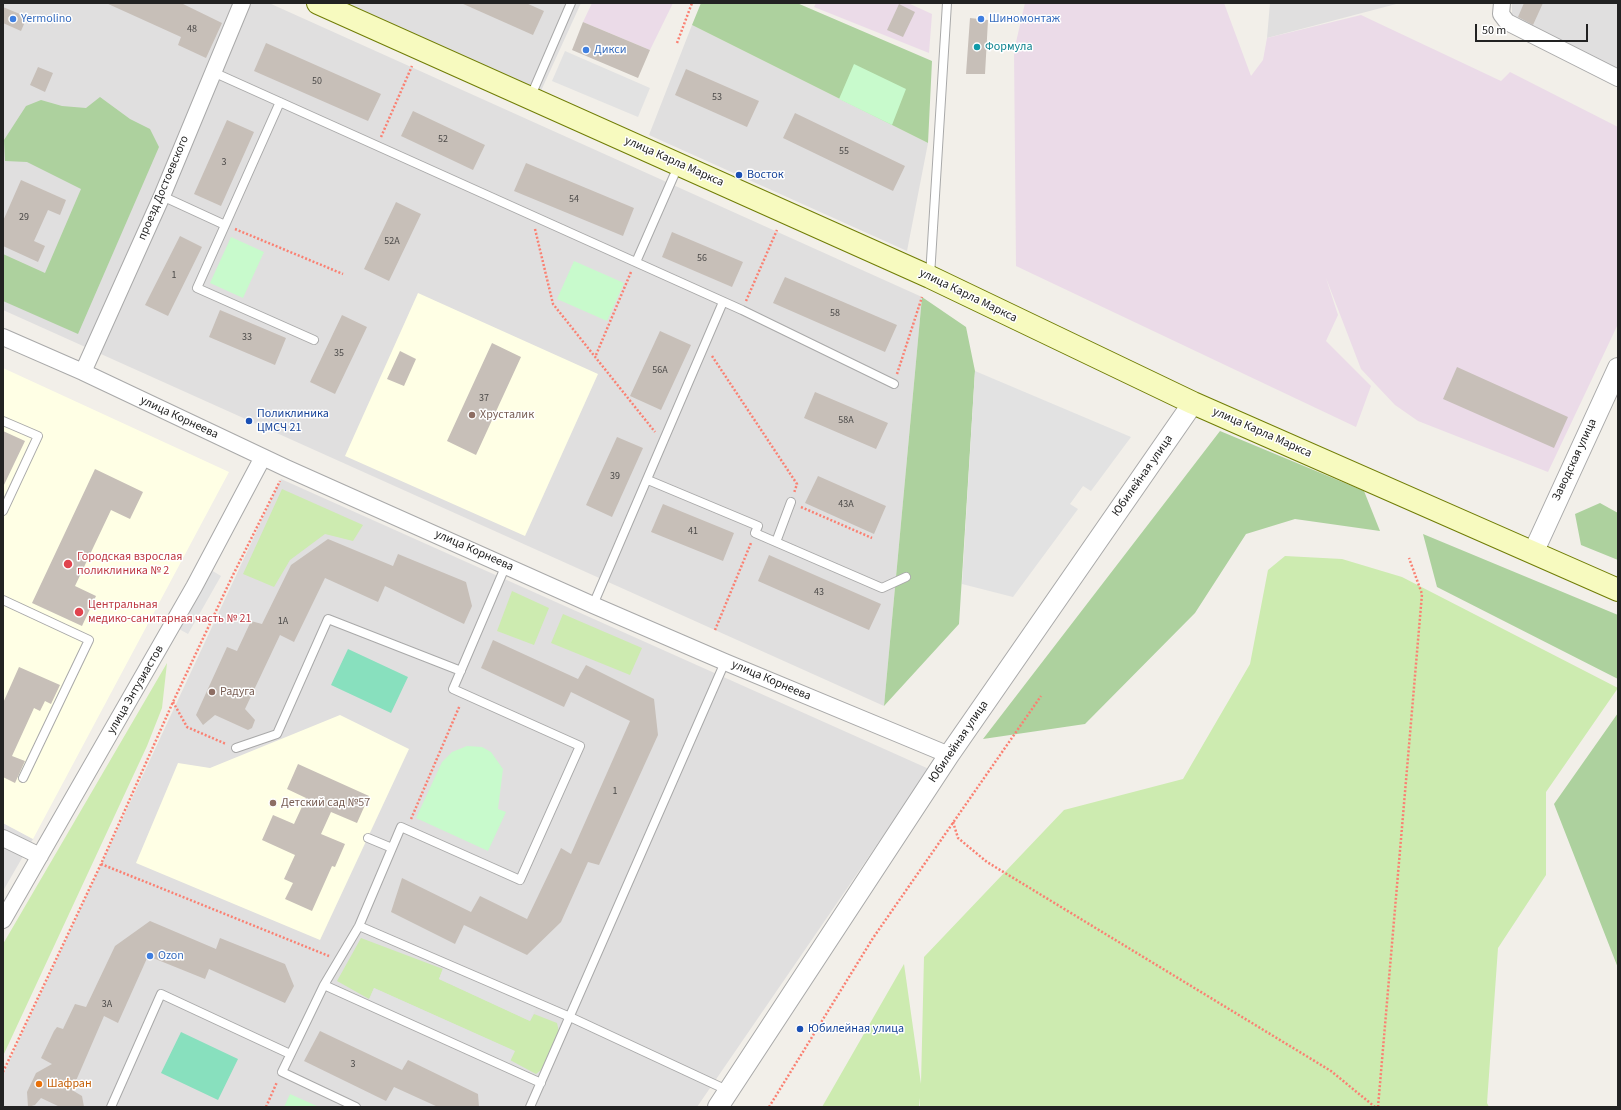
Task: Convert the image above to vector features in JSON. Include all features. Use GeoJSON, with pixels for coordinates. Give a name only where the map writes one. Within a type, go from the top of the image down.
{"type":"FeatureCollection","features":[{"type":"Feature","properties":{"kind":"main road","name":"улица Карла Маркса"},"geometry":{"type":"LineString","coordinates":[[331,6],[530,99],[930,277],[1193,403],[1618,590]]}},
{"type":"Feature","properties":{"kind":"street","name":"проезд Достоевского"},"geometry":{"type":"LineString","coordinates":[[82,372],[162,196],[242,3]]}},
{"type":"Feature","properties":{"kind":"street"},"geometry":{"type":"LineString","coordinates":[[1502,3],[1501,14],[1507,22],[1618,78]]}},
{"type":"Feature","properties":{"kind":"street","name":"улица Корнеева"},"geometry":{"type":"LineString","coordinates":[[3,337],[82,372],[263,457],[593,605],[725,662],[949,755]]}},
{"type":"Feature","properties":{"kind":"street","name":"Заводская улица"},"geometry":{"type":"LineString","coordinates":[[1533,553],[1610,393],[1618,368]]}},
{"type":"Feature","properties":{"kind":"street","name":"Юбилейная улица"},"geometry":{"type":"LineString","coordinates":[[724,1099],[949,755],[1193,403]]}},
{"type":"Feature","properties":{"kind":"street","name":"улица Энтузиастов"},"geometry":{"type":"LineString","coordinates":[[3,920],[194,587],[263,457]]}},
{"type":"Feature","properties":{"kind":"street"},"geometry":{"type":"LineString","coordinates":[[3,838],[40,856]]}},
{"type":"Feature","properties":{"kind":"lane"},"geometry":{"type":"LineString","coordinates":[[530,99],[572,3]]}},
{"type":"Feature","properties":{"kind":"lane"},"geometry":{"type":"LineString","coordinates":[[930,277],[947,3]]}},
{"type":"Feature","properties":{"kind":"lane"},"geometry":{"type":"LineString","coordinates":[[213,72],[742,310],[894,384]]}},
{"type":"Feature","properties":{"kind":"lane"},"geometry":{"type":"LineString","coordinates":[[280,102],[197,288],[314,340]]}},
{"type":"Feature","properties":{"kind":"lane"},"geometry":{"type":"LineString","coordinates":[[636,262],[679,164]]}},
{"type":"Feature","properties":{"kind":"lane"},"geometry":{"type":"LineString","coordinates":[[162,196],[225,225]]}},
{"type":"Feature","properties":{"kind":"lane"},"geometry":{"type":"LineString","coordinates":[[593,605],[664,443],[723,302]]}},
{"type":"Feature","properties":{"kind":"lane"},"geometry":{"type":"LineString","coordinates":[[3,421],[38,436],[3,511]]}},
{"type":"Feature","properties":{"kind":"lane"},"geometry":{"type":"LineString","coordinates":[[648,480],[758,526],[755,533],[882,588],[906,577]]}},
{"type":"Feature","properties":{"kind":"lane"},"geometry":{"type":"LineString","coordinates":[[776,542],[791,502]]}},
{"type":"Feature","properties":{"kind":"lane"},"geometry":{"type":"LineString","coordinates":[[356,1107],[282,1072],[324,985],[359,926],[401,827],[520,880],[580,746],[453,689],[506,565]]}},
{"type":"Feature","properties":{"kind":"lane"},"geometry":{"type":"LineString","coordinates":[[3,600],[89,640],[23,778]]}},
{"type":"Feature","properties":{"kind":"lane"},"geometry":{"type":"LineString","coordinates":[[236,748],[277,734],[328,619],[461,672]]}},
{"type":"Feature","properties":{"kind":"lane"},"geometry":{"type":"LineString","coordinates":[[530,1107],[725,662]]}},
{"type":"Feature","properties":{"kind":"lane"},"geometry":{"type":"LineString","coordinates":[[368,838],[392,848]]}},
{"type":"Feature","properties":{"kind":"lane"},"geometry":{"type":"LineString","coordinates":[[359,926],[570,1017],[724,1099]]}},
{"type":"Feature","properties":{"kind":"lane"},"geometry":{"type":"LineString","coordinates":[[324,985],[541,1083]]}},
{"type":"Feature","properties":{"kind":"lane"},"geometry":{"type":"LineString","coordinates":[[111,1107],[161,994],[290,1054]]}},
{"type":"Feature","properties":{"kind":"path"},"geometry":{"type":"LineString","coordinates":[[677,43],[692,3]]}},
{"type":"Feature","properties":{"kind":"path"},"geometry":{"type":"LineString","coordinates":[[377,146],[412,66]]}},
{"type":"Feature","properties":{"kind":"path"},"geometry":{"type":"LineString","coordinates":[[533,216],[553,304],[596,355],[664,443]]}},
{"type":"Feature","properties":{"kind":"path"},"geometry":{"type":"LineString","coordinates":[[225,225],[343,274]]}},
{"type":"Feature","properties":{"kind":"path"},"geometry":{"type":"LineString","coordinates":[[742,310],[777,230]]}},
{"type":"Feature","properties":{"kind":"path"},"geometry":{"type":"LineString","coordinates":[[596,355],[636,262]]}},
{"type":"Feature","properties":{"kind":"path"},"geometry":{"type":"LineString","coordinates":[[894,384],[922,297]]}},
{"type":"Feature","properties":{"kind":"path"},"geometry":{"type":"LineString","coordinates":[[705,346],[797,484],[791,502],[872,538]]}},
{"type":"Feature","properties":{"kind":"path"},"geometry":{"type":"LineString","coordinates":[[3,1072],[101,864],[173,702],[232,577],[281,479]]}},
{"type":"Feature","properties":{"kind":"path"},"geometry":{"type":"LineString","coordinates":[[715,630],[755,533]]}},
{"type":"Feature","properties":{"kind":"path"},"geometry":{"type":"LineString","coordinates":[[1377,1107],[1422,594],[1409,558]]}},
{"type":"Feature","properties":{"kind":"path"},"geometry":{"type":"LineString","coordinates":[[406,829],[465,695]]}},
{"type":"Feature","properties":{"kind":"path"},"geometry":{"type":"LineString","coordinates":[[769,1107],[874,938],[1040,696]]}},
{"type":"Feature","properties":{"kind":"path"},"geometry":{"type":"LineString","coordinates":[[173,702],[187,727],[236,748]]}},
{"type":"Feature","properties":{"kind":"path"},"geometry":{"type":"LineString","coordinates":[[953,822],[958,838],[987,862],[1331,1071],[1377,1107]]}},
{"type":"Feature","properties":{"kind":"path"},"geometry":{"type":"LineString","coordinates":[[101,864],[339,960]]}},
{"type":"Feature","properties":{"kind":"path"},"geometry":{"type":"LineString","coordinates":[[266,1107],[282,1072]]}},
{"type":"Feature","properties":{"kind":"shaded area"},"geometry":{"type":"Polygon","coordinates":[[[3,3],[269,3],[922,297],[884,706],[3,310],[3,3]]]}},
{"type":"Feature","properties":{"kind":"shaded area"},"geometry":{"type":"Polygon","coordinates":[[[332,3],[581,3],[540,93],[332,3]]]}},
{"type":"Feature","properties":{"kind":"shaded area"},"geometry":{"type":"Polygon","coordinates":[[[592,3],[673,3],[650,50],[583,22],[592,3]]]}},
{"type":"Feature","properties":{"kind":"shaded area"},"geometry":{"type":"Polygon","coordinates":[[[816,3],[908,3],[932,14],[929,53],[814,7],[816,3]]]}},
{"type":"Feature","properties":{"kind":"shaded area"},"geometry":{"type":"Polygon","coordinates":[[[1025,3],[1224,3],[1251,76],[1263,60],[1267,38],[1361,15],[1501,81],[1510,72],[1618,127],[1618,324],[1548,472],[1418,421],[1395,405],[1361,369],[1326,278],[1338,315],[1326,341],[1371,386],[1356,427],[1016,266],[1014,51],[1025,3]]]}},
{"type":"Feature","properties":{"kind":"shaded area"},"geometry":{"type":"Polygon","coordinates":[[[1270,3],[1400,3],[1267,38],[1270,3]]]}},
{"type":"Feature","properties":{"kind":"shaded area"},"geometry":{"type":"Polygon","coordinates":[[[1512,3],[1618,3],[1618,71],[1512,18],[1512,3]]]}},
{"type":"Feature","properties":{"kind":"shaded area"},"geometry":{"type":"Polygon","coordinates":[[[692,25],[928,143],[907,251],[649,135],[692,25]]]}},
{"type":"Feature","properties":{"kind":"shaded area"},"geometry":{"type":"Polygon","coordinates":[[[565,51],[650,88],[638,117],[552,81],[565,51]]]}},
{"type":"Feature","properties":{"kind":"shaded area","name":"Хрусталик"},"geometry":{"type":"Polygon","coordinates":[[[418,293],[598,374],[525,536],[345,456],[418,293]]]}},
{"type":"Feature","properties":{"kind":"shaded area","name":"Центральная медико-санитарная часть № 21"},"geometry":{"type":"Polygon","coordinates":[[[3,368],[229,472],[33,839],[3,823],[3,368]]]}},
{"type":"Feature","properties":{"kind":"shaded area"},"geometry":{"type":"Polygon","coordinates":[[[975,371],[1131,437],[1091,491],[1083,486],[1070,504],[1078,509],[1013,597],[962,584],[975,371]]]}},
{"type":"Feature","properties":{"kind":"shaded area"},"geometry":{"type":"Polygon","coordinates":[[[281,479],[929,769],[697,1107],[3,1107],[3,1075],[281,479]]]}},
{"type":"Feature","properties":{"kind":"shaded area"},"geometry":{"type":"Polygon","coordinates":[[[211,570],[221,576],[188,634],[179,629],[211,570]]]}},
{"type":"Feature","properties":{"kind":"shaded area","name":"Детский сад №57"},"geometry":{"type":"Polygon","coordinates":[[[340,715],[409,749],[320,940],[136,863],[178,763],[210,768],[340,715]]]}},
{"type":"Feature","properties":{"kind":"shaded area"},"geometry":{"type":"Polygon","coordinates":[[[3,823],[33,839],[3,891],[3,823]]]}},
{"type":"Feature","properties":{"kind":"shaded area"},"geometry":{"type":"Polygon","coordinates":[[[445,963],[538,1004],[530,1021],[439,979],[445,963]]]}},
{"type":"Feature","properties":{"kind":"shaded area"},"geometry":{"type":"Polygon","coordinates":[[[374,988],[515,1051],[507,1068],[367,1005],[374,988]]]}},
{"type":"Feature","properties":{"kind":"green space"},"geometry":{"type":"Polygon","coordinates":[[[701,3],[797,3],[932,61],[928,143],[692,25],[701,3]]]}},
{"type":"Feature","properties":{"kind":"green space"},"geometry":{"type":"Polygon","coordinates":[[[854,64],[906,89],[892,125],[839,99],[854,64]]]}},
{"type":"Feature","properties":{"kind":"green space"},"geometry":{"type":"Polygon","coordinates":[[[100,97],[130,119],[150,129],[159,147],[78,334],[3,301],[3,254],[45,273],[81,189],[27,162],[5,161],[4,140],[26,106],[41,100],[62,106],[86,108],[100,97]]]}},
{"type":"Feature","properties":{"kind":"green space"},"geometry":{"type":"Polygon","coordinates":[[[231,237],[264,252],[243,298],[210,283],[231,237]]]}},
{"type":"Feature","properties":{"kind":"green space"},"geometry":{"type":"Polygon","coordinates":[[[574,261],[624,283],[607,321],[557,299],[574,261]]]}},
{"type":"Feature","properties":{"kind":"green space"},"geometry":{"type":"Polygon","coordinates":[[[922,297],[966,327],[975,371],[959,624],[884,706],[922,297]]]}},
{"type":"Feature","properties":{"kind":"green space"},"geometry":{"type":"Polygon","coordinates":[[[1220,431],[1364,491],[1380,531],[1295,519],[1246,534],[1195,613],[1085,724],[983,739],[1220,431]]]}},
{"type":"Feature","properties":{"kind":"green space"},"geometry":{"type":"Polygon","coordinates":[[[282,489],[363,525],[353,541],[325,534],[290,560],[274,587],[243,574],[282,489]]]}},
{"type":"Feature","properties":{"kind":"green space"},"geometry":{"type":"Polygon","coordinates":[[[1600,503],[1618,513],[1618,560],[1581,545],[1575,514],[1600,503]]]}},
{"type":"Feature","properties":{"kind":"green space"},"geometry":{"type":"Polygon","coordinates":[[[1423,534],[1618,615],[1618,679],[1437,587],[1423,534]]]}},
{"type":"Feature","properties":{"kind":"green space"},"geometry":{"type":"Polygon","coordinates":[[[1285,556],[1342,559],[1402,577],[1618,688],[1546,792],[1546,875],[1498,948],[1487,1103],[1489,1107],[920,1107],[920,1098],[919,1107],[822,1107],[904,964],[921,1084],[924,957],[1064,810],[1183,779],[1250,664],[1268,570],[1285,556]]]}},
{"type":"Feature","properties":{"kind":"green space"},"geometry":{"type":"Polygon","coordinates":[[[512,591],[549,608],[534,645],[497,631],[512,591]]]}},
{"type":"Feature","properties":{"kind":"green space"},"geometry":{"type":"Polygon","coordinates":[[[563,614],[642,648],[630,675],[551,643],[563,614]]]}},
{"type":"Feature","properties":{"kind":"green space"},"geometry":{"type":"Polygon","coordinates":[[[348,649],[408,677],[391,713],[331,685],[348,649]]]}},
{"type":"Feature","properties":{"kind":"green space"},"geometry":{"type":"Polygon","coordinates":[[[167,663],[162,708],[147,746],[3,1056],[3,944],[167,663]]]}},
{"type":"Feature","properties":{"kind":"green space"},"geometry":{"type":"Polygon","coordinates":[[[1618,713],[1618,968],[1554,804],[1618,713]]]}},
{"type":"Feature","properties":{"kind":"green space"},"geometry":{"type":"Polygon","coordinates":[[[467,746],[482,747],[491,752],[503,769],[498,809],[506,812],[488,851],[416,818],[442,762],[452,752],[467,746]]]}},
{"type":"Feature","properties":{"kind":"green space"},"geometry":{"type":"Polygon","coordinates":[[[361,938],[443,969],[439,979],[530,1021],[534,1014],[557,1023],[559,1032],[541,1070],[536,1074],[510,1060],[514,1051],[374,988],[369,999],[337,981],[361,938]]]}},
{"type":"Feature","properties":{"kind":"green space"},"geometry":{"type":"Polygon","coordinates":[[[181,1032],[238,1059],[218,1100],[161,1073],[181,1032]]]}},
{"type":"Feature","properties":{"kind":"green space"},"geometry":{"type":"Polygon","coordinates":[[[290,1094],[319,1107],[284,1107],[290,1094]]]}},
{"type":"Feature","properties":{"kind":"building"},"geometry":{"type":"Polygon","coordinates":[[[106,3],[181,3],[222,23],[206,58],[178,45],[181,37],[106,3]]]}},
{"type":"Feature","properties":{"kind":"building"},"geometry":{"type":"Polygon","coordinates":[[[461,3],[526,3],[544,11],[533,35],[461,3]]]}},
{"type":"Feature","properties":{"kind":"building"},"geometry":{"type":"Polygon","coordinates":[[[1524,3],[1543,3],[1533,25],[1518,17],[1524,3]]]}},
{"type":"Feature","properties":{"kind":"building"},"geometry":{"type":"Polygon","coordinates":[[[899,4],[915,12],[903,37],[887,30],[899,4]]]}},
{"type":"Feature","properties":{"kind":"building"},"geometry":{"type":"Polygon","coordinates":[[[3,7],[27,17],[21,31],[3,23],[3,7]]]}},
{"type":"Feature","properties":{"kind":"building","name":"Формула"},"geometry":{"type":"Polygon","coordinates":[[[970,18],[988,20],[985,74],[966,74],[970,18]]]}},
{"type":"Feature","properties":{"kind":"building"},"geometry":{"type":"Polygon","coordinates":[[[583,22],[650,50],[638,78],[572,50],[583,22]]]}},
{"type":"Feature","properties":{"kind":"building"},"geometry":{"type":"Polygon","coordinates":[[[266,43],[381,94],[368,121],[254,71],[266,43]]]}},
{"type":"Feature","properties":{"kind":"building"},"geometry":{"type":"Polygon","coordinates":[[[38,67],[53,73],[45,92],[30,85],[38,67]]]}},
{"type":"Feature","properties":{"kind":"building"},"geometry":{"type":"Polygon","coordinates":[[[686,69],[759,101],[747,127],[675,95],[686,69]]]}},
{"type":"Feature","properties":{"kind":"building"},"geometry":{"type":"Polygon","coordinates":[[[413,111],[485,145],[473,170],[401,136],[413,111]]]}},
{"type":"Feature","properties":{"kind":"building"},"geometry":{"type":"Polygon","coordinates":[[[795,113],[905,166],[893,191],[783,138],[795,113]]]}},
{"type":"Feature","properties":{"kind":"building"},"geometry":{"type":"Polygon","coordinates":[[[227,120],[254,132],[221,206],[194,194],[227,120]]]}},
{"type":"Feature","properties":{"kind":"building"},"geometry":{"type":"Polygon","coordinates":[[[526,163],[634,208],[623,236],[514,191],[526,163]]]}},
{"type":"Feature","properties":{"kind":"building"},"geometry":{"type":"Polygon","coordinates":[[[21,180],[66,200],[60,215],[48,210],[34,241],[45,246],[38,262],[3,246],[3,221],[21,180]]]}},
{"type":"Feature","properties":{"kind":"building"},"geometry":{"type":"Polygon","coordinates":[[[396,202],[421,214],[389,281],[364,269],[396,202]]]}},
{"type":"Feature","properties":{"kind":"building"},"geometry":{"type":"Polygon","coordinates":[[[672,232],[743,262],[732,287],[662,257],[672,232]]]}},
{"type":"Feature","properties":{"kind":"building"},"geometry":{"type":"Polygon","coordinates":[[[180,236],[202,247],[168,316],[145,305],[180,236]]]}},
{"type":"Feature","properties":{"kind":"building"},"geometry":{"type":"Polygon","coordinates":[[[785,277],[897,325],[885,352],[773,303],[785,277]]]}},
{"type":"Feature","properties":{"kind":"building"},"geometry":{"type":"Polygon","coordinates":[[[220,310],[286,338],[275,365],[209,337],[220,310]]]}},
{"type":"Feature","properties":{"kind":"building"},"geometry":{"type":"Polygon","coordinates":[[[342,315],[367,327],[335,394],[310,382],[342,315]]]}},
{"type":"Feature","properties":{"kind":"building"},"geometry":{"type":"Polygon","coordinates":[[[660,331],[691,345],[661,410],[630,396],[660,331]]]}},
{"type":"Feature","properties":{"kind":"building"},"geometry":{"type":"Polygon","coordinates":[[[492,343],[521,357],[476,455],[447,441],[492,343]]]}},
{"type":"Feature","properties":{"kind":"building"},"geometry":{"type":"Polygon","coordinates":[[[400,351],[416,359],[404,386],[387,379],[400,351]]]}},
{"type":"Feature","properties":{"kind":"building"},"geometry":{"type":"Polygon","coordinates":[[[1457,367],[1568,417],[1554,448],[1443,399],[1457,367]]]}},
{"type":"Feature","properties":{"kind":"building"},"geometry":{"type":"Polygon","coordinates":[[[815,392],[888,423],[876,449],[804,418],[815,392]]]}},
{"type":"Feature","properties":{"kind":"building"},"geometry":{"type":"Polygon","coordinates":[[[3,431],[25,441],[3,487],[3,431]]]}},
{"type":"Feature","properties":{"kind":"building"},"geometry":{"type":"Polygon","coordinates":[[[617,437],[643,448],[612,517],[586,505],[617,437]]]}},
{"type":"Feature","properties":{"kind":"building","name":"Городская взрослая поликлиника № 2"},"geometry":{"type":"Polygon","coordinates":[[[95,469],[143,492],[130,519],[111,510],[75,586],[96,596],[82,626],[32,603],[95,469]]]}},
{"type":"Feature","properties":{"kind":"building"},"geometry":{"type":"Polygon","coordinates":[[[818,476],[886,506],[874,534],[805,503],[818,476]]]}},
{"type":"Feature","properties":{"kind":"building"},"geometry":{"type":"Polygon","coordinates":[[[663,504],[734,533],[723,561],[651,532],[663,504]]]}},
{"type":"Feature","properties":{"kind":"building"},"geometry":{"type":"Polygon","coordinates":[[[328,539],[393,566],[398,554],[466,582],[472,606],[464,624],[385,586],[378,602],[325,578],[294,642],[280,635],[245,709],[255,720],[252,728],[248,730],[215,715],[203,725],[196,715],[227,647],[237,651],[251,621],[262,624],[291,565],[328,539]]]}},
{"type":"Feature","properties":{"kind":"building"},"geometry":{"type":"Polygon","coordinates":[[[769,555],[881,604],[869,630],[758,581],[769,555]]]}},
{"type":"Feature","properties":{"kind":"building"},"geometry":{"type":"Polygon","coordinates":[[[493,640],[578,679],[586,665],[654,699],[658,735],[599,865],[588,862],[561,922],[527,955],[464,925],[455,944],[391,912],[402,878],[471,912],[480,896],[527,919],[561,848],[571,854],[630,721],[571,692],[564,707],[481,668],[493,640]]]}},
{"type":"Feature","properties":{"kind":"building"},"geometry":{"type":"Polygon","coordinates":[[[19,667],[60,685],[51,704],[45,701],[40,711],[34,708],[12,756],[25,761],[15,783],[3,777],[3,703],[19,667]]]}},
{"type":"Feature","properties":{"kind":"building"},"geometry":{"type":"Polygon","coordinates":[[[298,764],[369,796],[357,823],[331,812],[321,834],[345,844],[335,867],[332,866],[312,911],[285,899],[293,883],[284,879],[295,855],[262,840],[273,815],[294,824],[306,798],[287,789],[298,764]]]}},
{"type":"Feature","properties":{"kind":"building"},"geometry":{"type":"Polygon","coordinates":[[[150,921],[216,949],[220,938],[285,964],[294,986],[285,1003],[209,969],[205,979],[148,956],[118,1023],[104,1016],[72,1090],[82,1096],[84,1107],[60,1107],[41,1098],[35,1105],[28,1107],[27,1092],[36,1073],[52,1064],[41,1058],[54,1031],[57,1027],[63,1029],[75,1004],[86,1007],[115,946],[150,921]]]}},
{"type":"Feature","properties":{"kind":"building"},"geometry":{"type":"Polygon","coordinates":[[[320,1031],[402,1070],[408,1060],[478,1094],[479,1107],[438,1107],[394,1087],[386,1101],[304,1061],[320,1031]]]}},
{"type":"Feature","properties":{"kind":"place","name":"Yermolino"},"geometry":{"type":"Point","coordinates":[13,19]}},
{"type":"Feature","properties":{"kind":"place","name":"Шиномонтаж"},"geometry":{"type":"Point","coordinates":[981,19]}},
{"type":"Feature","properties":{"kind":"place","name":"Формула"},"geometry":{"type":"Point","coordinates":[977,47]}},
{"type":"Feature","properties":{"kind":"place","name":"Дикси"},"geometry":{"type":"Point","coordinates":[586,50]}},
{"type":"Feature","properties":{"kind":"place","name":"Восток"},"geometry":{"type":"Point","coordinates":[739,175]}},
{"type":"Feature","properties":{"kind":"place","name":"Хрусталик"},"geometry":{"type":"Point","coordinates":[472,415]}},
{"type":"Feature","properties":{"kind":"place","name":"Поликлиника ЦМСЧ 21"},"geometry":{"type":"Point","coordinates":[249,421]}},
{"type":"Feature","properties":{"kind":"place","name":"Городская взрослая поликлиника № 2"},"geometry":{"type":"Point","coordinates":[68,564]}},
{"type":"Feature","properties":{"kind":"place","name":"Центральная медико-санитарная часть № 21"},"geometry":{"type":"Point","coordinates":[79,612]}},
{"type":"Feature","properties":{"kind":"place","name":"Радуга"},"geometry":{"type":"Point","coordinates":[212,692]}},
{"type":"Feature","properties":{"kind":"place","name":"Детский сад №57"},"geometry":{"type":"Point","coordinates":[273,803]}},
{"type":"Feature","properties":{"kind":"place","name":"Ozon"},"geometry":{"type":"Point","coordinates":[150,956]}},
{"type":"Feature","properties":{"kind":"place","name":"Юбилейная улица"},"geometry":{"type":"Point","coordinates":[800,1029]}},
{"type":"Feature","properties":{"kind":"place","name":"Шафран"},"geometry":{"type":"Point","coordinates":[39,1084]}}]}
